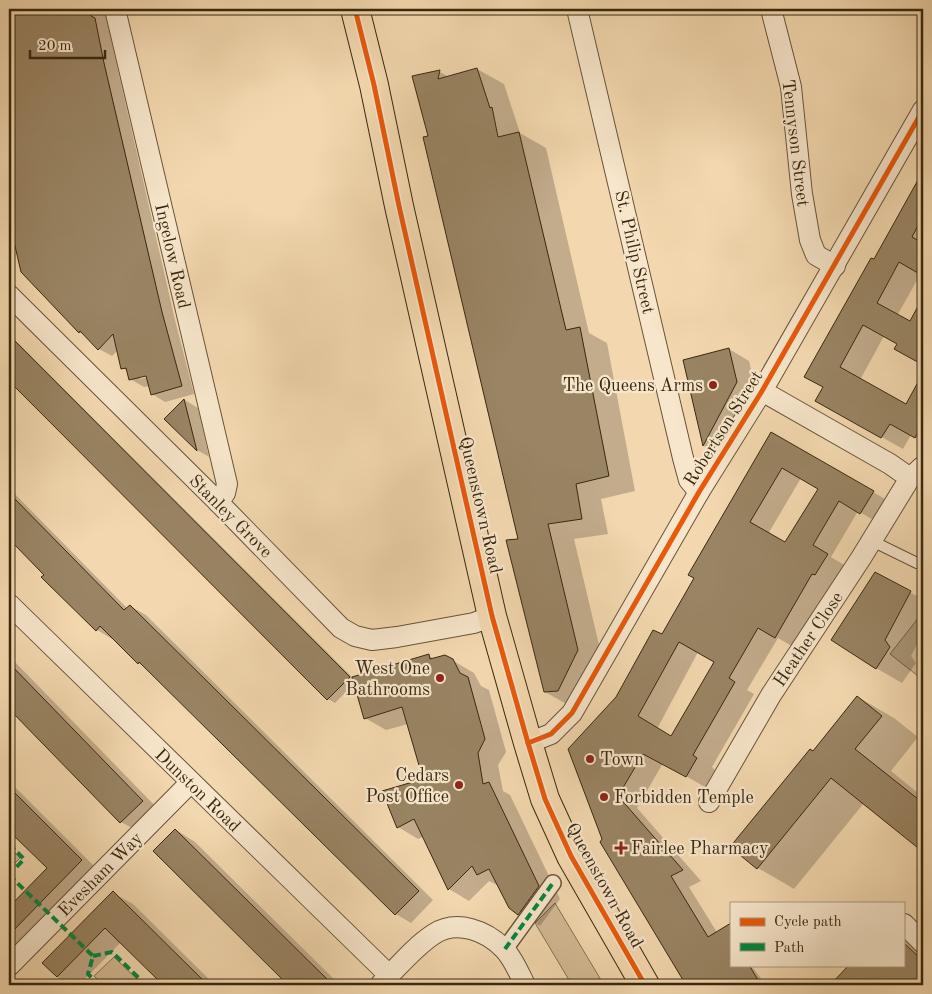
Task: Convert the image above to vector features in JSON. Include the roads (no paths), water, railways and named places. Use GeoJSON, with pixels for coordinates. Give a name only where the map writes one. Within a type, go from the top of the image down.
{"type":"FeatureCollection","features":[{"type":"Feature","properties":{"kind":"main road","name":"Queenstown Road"},"geometry":{"type":"LineString","coordinates":[[355,9],[374,84],[399,206],[492,616],[528,743],[545,799],[571,856],[645,985]]}},
{"type":"Feature","properties":{"kind":"street","name":"Ingelow Road"},"geometry":{"type":"LineString","coordinates":[[115,9],[226,484],[224,493],[218,502]]}},
{"type":"Feature","properties":{"kind":"street","name":"St. Philip Street"},"geometry":{"type":"LineString","coordinates":[[577,9],[683,458],[689,480],[699,492]]}},
{"type":"Feature","properties":{"kind":"street","name":"Tennyson Street"},"geometry":{"type":"LineString","coordinates":[[771,9],[790,87],[802,194],[810,240],[816,255],[835,266]]}},
{"type":"Feature","properties":{"kind":"street","name":"Robertson Street"},"geometry":{"type":"LineString","coordinates":[[528,743],[551,734],[572,714],[699,492],[762,391],[835,266],[923,110]]}},
{"type":"Feature","properties":{"kind":"street","name":"Stanley Grove"},"geometry":{"type":"LineString","coordinates":[[9,295],[218,502],[341,628],[355,636],[372,640],[474,623],[492,616]]}},
{"type":"Feature","properties":{"kind":"street","name":"Heather Close"},"geometry":{"type":"LineString","coordinates":[[708,802],[770,695],[916,472],[890,464],[762,391]]}},
{"type":"Feature","properties":{"kind":"street","name":"Dunston Road"},"geometry":{"type":"LineString","coordinates":[[9,604],[190,783],[384,980]]}},
{"type":"Feature","properties":{"kind":"street","name":"Evesham Way"},"geometry":{"type":"LineString","coordinates":[[9,966],[190,783]]}},
{"type":"Feature","properties":{"kind":"street"},"geometry":{"type":"LineString","coordinates":[[505,949],[553,883]]}},
{"type":"Feature","properties":{"kind":"street"},"geometry":{"type":"LineString","coordinates":[[904,924],[923,943]]}},
{"type":"Feature","properties":{"kind":"street"},"geometry":{"type":"LineString","coordinates":[[384,980],[416,948],[436,933],[450,928],[464,927],[478,931],[505,949],[525,985]]}},
{"type":"Feature","properties":{"kind":"lane"},"geometry":{"type":"LineString","coordinates":[[872,540],[917,562]]}},
{"type":"Feature","properties":{"kind":"place","name":"The Queens Arms"},"geometry":{"type":"Point","coordinates":[713,385]}},
{"type":"Feature","properties":{"kind":"place","name":"West One Bathrooms"},"geometry":{"type":"Point","coordinates":[440,678]}},
{"type":"Feature","properties":{"kind":"place","name":"Town"},"geometry":{"type":"Point","coordinates":[590,759]}},
{"type":"Feature","properties":{"kind":"place","name":"Cedars Post Office"},"geometry":{"type":"Point","coordinates":[459,785]}},
{"type":"Feature","properties":{"kind":"place","name":"Forbidden Temple"},"geometry":{"type":"Point","coordinates":[604,797]}},
{"type":"Feature","properties":{"kind":"place","name":"Fairlee Pharmacy"},"geometry":{"type":"Point","coordinates":[621,848]}}]}
